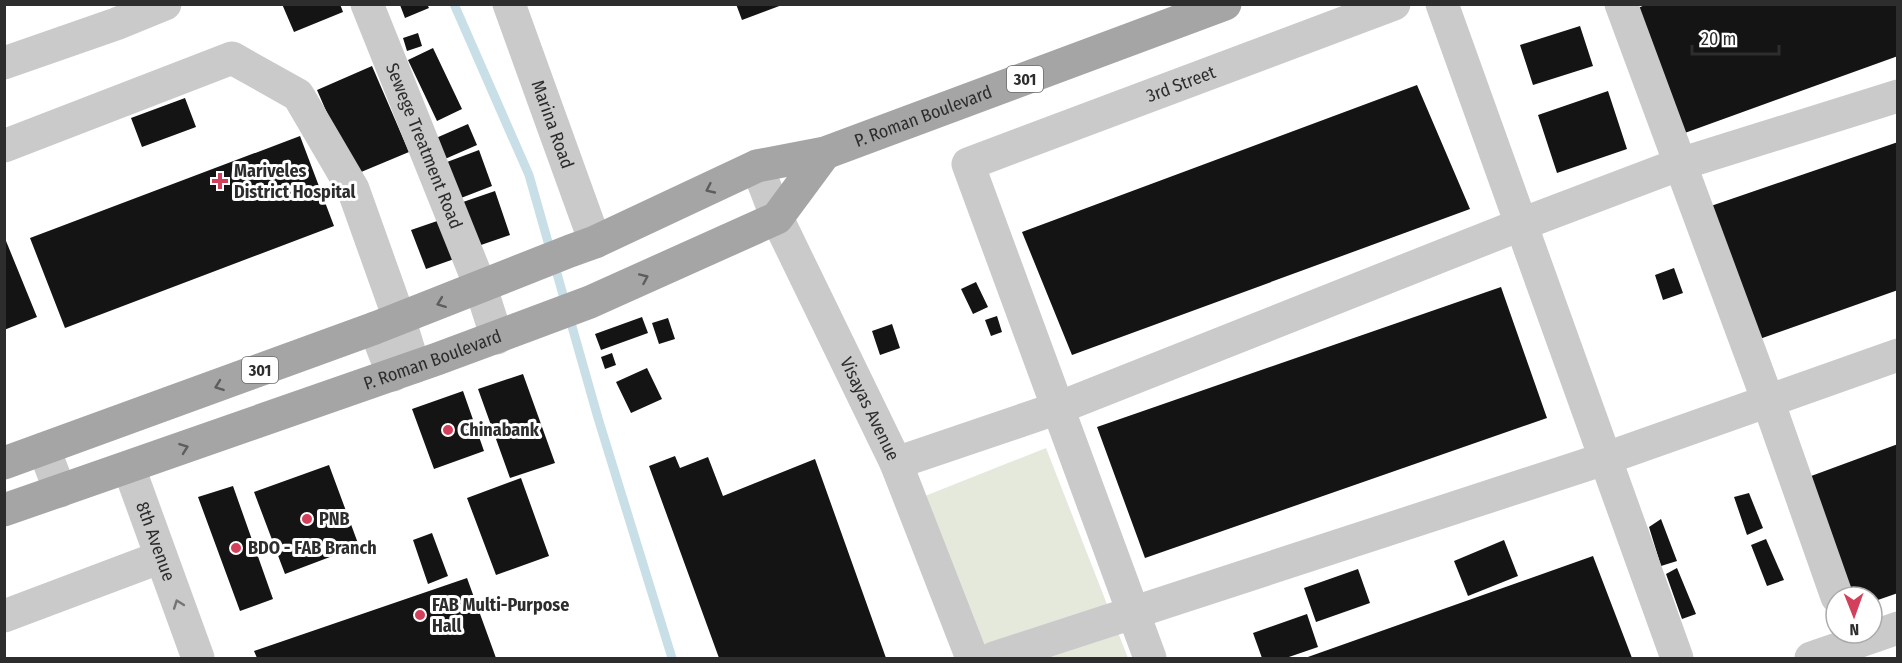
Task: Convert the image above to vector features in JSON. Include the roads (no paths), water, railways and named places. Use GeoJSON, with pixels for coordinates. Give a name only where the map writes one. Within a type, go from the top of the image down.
{"type":"FeatureCollection","features":[{"type":"Feature","properties":{"kind":"main road","name":"P. Roman Boulevard"},"geometry":{"type":"LineString","coordinates":[[4,463],[481,288],[583,246],[757,166],[825,153],[1225,4]]}},
{"type":"Feature","properties":{"kind":"main road","name":"P. Roman Boulevard"},"geometry":{"type":"LineString","coordinates":[[4,510],[496,338],[590,302],[777,218],[825,153]]}},
{"type":"Feature","properties":{"kind":"main road","name":"8th Avenue"},"geometry":{"type":"LineString","coordinates":[[112,425],[129,468]]}},
{"type":"Feature","properties":{"kind":"street"},"geometry":{"type":"LineString","coordinates":[[4,63],[113,14],[165,4]]}},
{"type":"Feature","properties":{"kind":"street","name":"Sewege Treatment Road"},"geometry":{"type":"LineString","coordinates":[[368,4],[481,288],[496,338]]}},
{"type":"Feature","properties":{"kind":"street","name":"Marina Road"},"geometry":{"type":"LineString","coordinates":[[509,4],[583,246]]}},
{"type":"Feature","properties":{"kind":"street","name":"3rd Street"},"geometry":{"type":"LineString","coordinates":[[1058,408],[969,164],[1394,4]]}},
{"type":"Feature","properties":{"kind":"street"},"geometry":{"type":"LineString","coordinates":[[1442,4],[1677,658]]}},
{"type":"Feature","properties":{"kind":"street"},"geometry":{"type":"LineString","coordinates":[[1621,4],[1768,401],[1833,585]]}},
{"type":"Feature","properties":{"kind":"street"},"geometry":{"type":"LineString","coordinates":[[4,146],[232,58],[298,95],[353,189],[387,323],[403,371]]}},
{"type":"Feature","properties":{"kind":"street"},"geometry":{"type":"LineString","coordinates":[[896,463],[1058,408],[1522,224],[1680,164],[1898,96]]}},
{"type":"Feature","properties":{"kind":"street","name":"Visayas Avenue"},"geometry":{"type":"LineString","coordinates":[[757,166],[777,218],[896,463],[972,658]]}},
{"type":"Feature","properties":{"kind":"street"},"geometry":{"type":"LineString","coordinates":[[994,658],[1604,459],[1898,355]]}},
{"type":"Feature","properties":{"kind":"street"},"geometry":{"type":"LineString","coordinates":[[1058,408],[1150,658]]}},
{"type":"Feature","properties":{"kind":"street"},"geometry":{"type":"LineString","coordinates":[[44,449],[60,491]]}},
{"type":"Feature","properties":{"kind":"street","name":"8th Avenue"},"geometry":{"type":"LineString","coordinates":[[129,468],[198,658]]}},
{"type":"Feature","properties":{"kind":"street"},"geometry":{"type":"LineString","coordinates":[[4,616],[161,557]]}},
{"type":"Feature","properties":{"kind":"street"},"geometry":{"type":"LineString","coordinates":[[1884,633],[1898,627]]}},
{"type":"Feature","properties":{"kind":"street"},"geometry":{"type":"LineString","coordinates":[[1811,658],[1853,645]]}},
{"type":"Feature","properties":{"kind":"waterway"},"geometry":{"type":"LineString","coordinates":[[454,4],[529,175],[598,418],[672,658]]}},
{"type":"Feature","properties":{"kind":"place","name":"Mariveles District Hospital"},"geometry":{"type":"Point","coordinates":[220,181]}},
{"type":"Feature","properties":{"kind":"place","name":"Chinabank"},"geometry":{"type":"Point","coordinates":[448,430]}},
{"type":"Feature","properties":{"kind":"place","name":"PNB"},"geometry":{"type":"Point","coordinates":[307,519]}},
{"type":"Feature","properties":{"kind":"place","name":"BDO - FAB Branch"},"geometry":{"type":"Point","coordinates":[236,548]}},
{"type":"Feature","properties":{"kind":"place","name":"FAB Multi-Purpose Hall"},"geometry":{"type":"Point","coordinates":[420,615]}}]}
